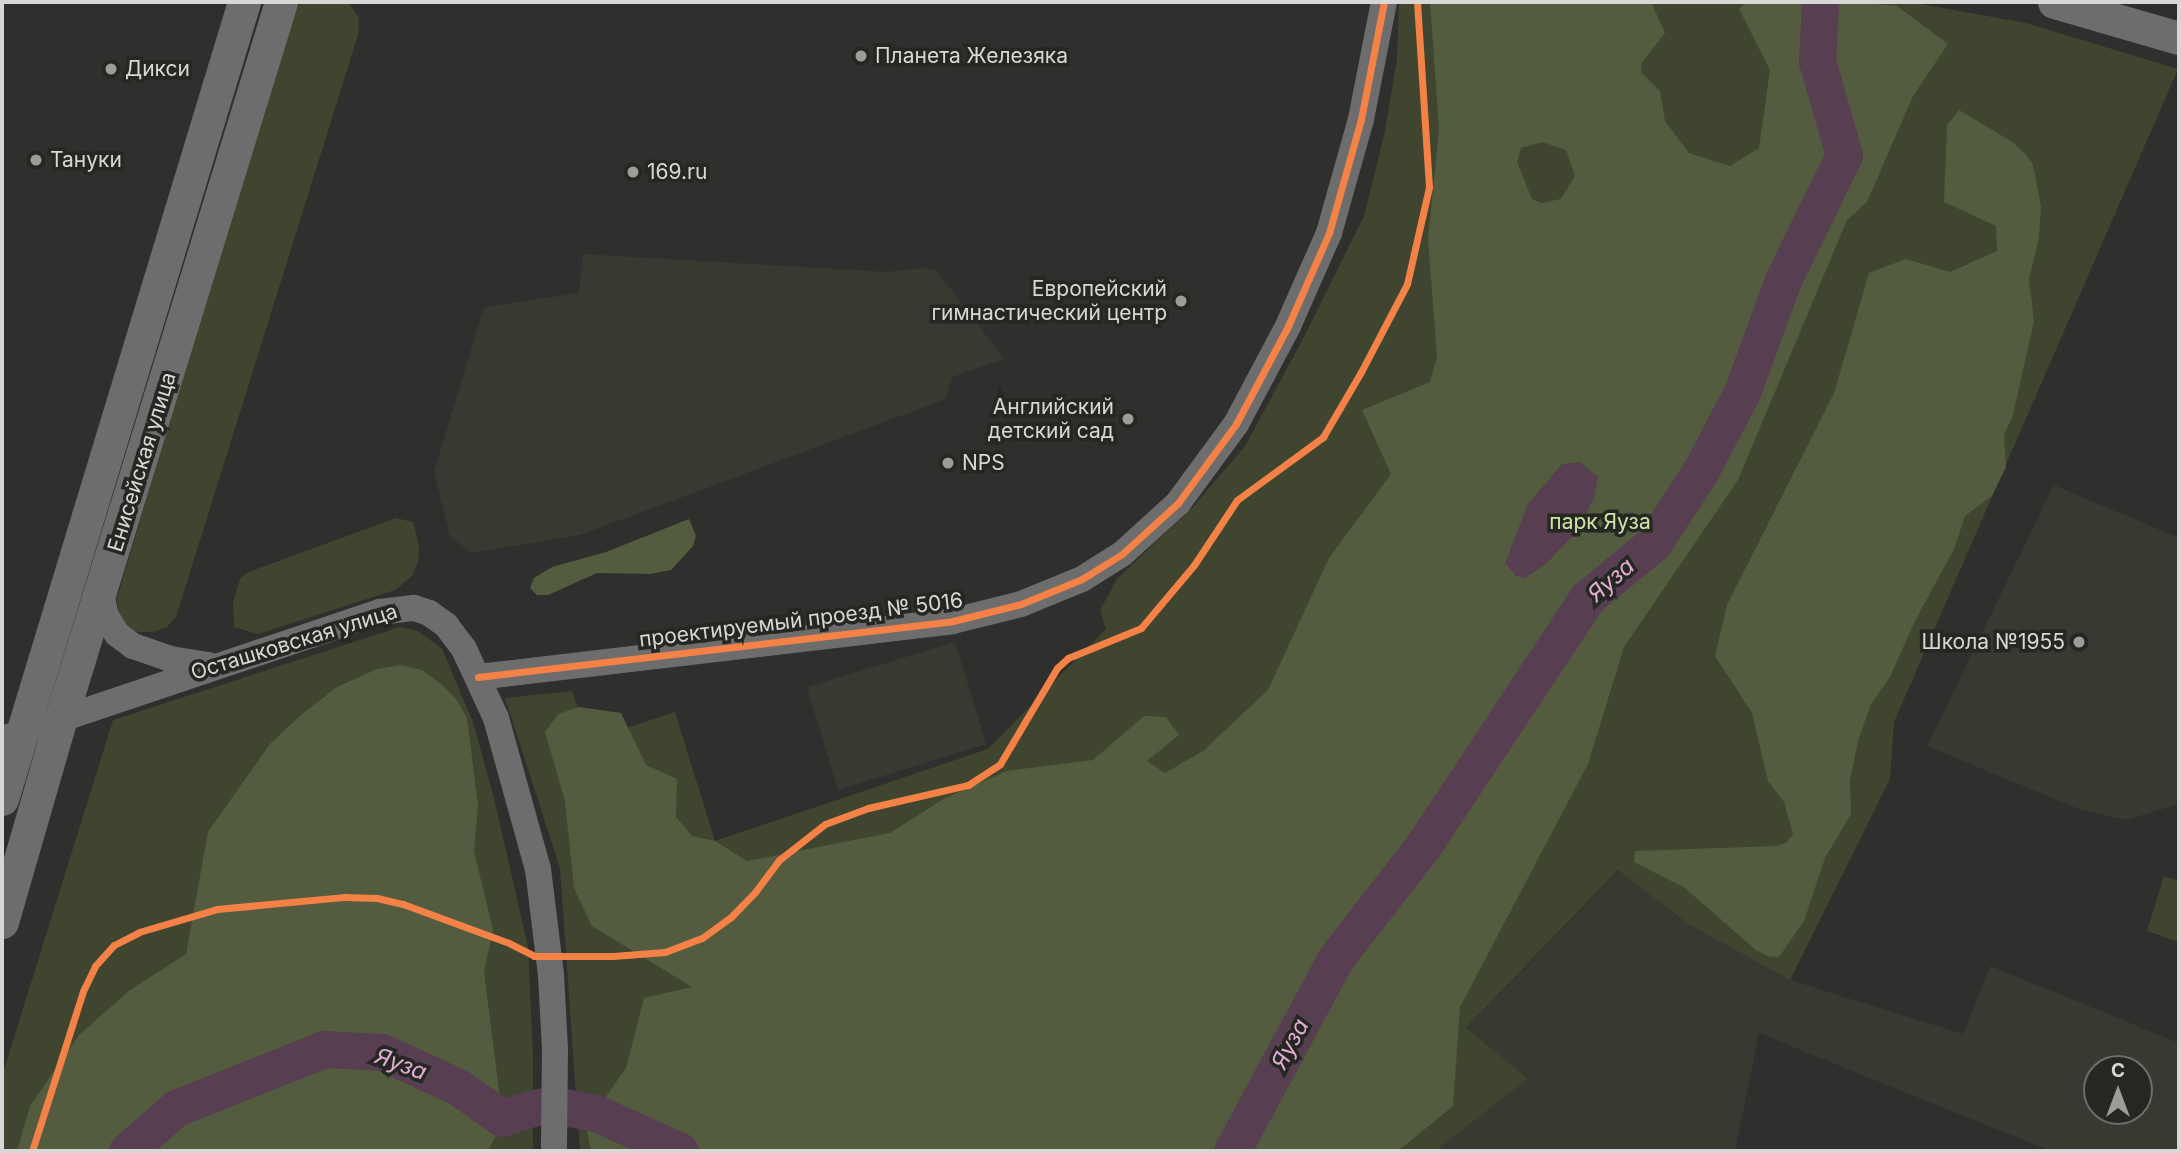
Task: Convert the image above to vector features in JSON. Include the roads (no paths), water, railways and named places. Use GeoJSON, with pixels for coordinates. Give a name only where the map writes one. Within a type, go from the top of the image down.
{"type":"FeatureCollection","features":[{"type":"Feature","properties":{"kind":"main road","name":"Енисейская улица"},"geometry":{"type":"LineString","coordinates":[[2,799],[11,735],[35,685],[244,2]]}},
{"type":"Feature","properties":{"kind":"main road","name":"Енисейская улица"},"geometry":{"type":"LineString","coordinates":[[2,922],[61,718],[281,2]]}},
{"type":"Feature","properties":{"kind":"main road"},"geometry":{"type":"LineString","coordinates":[[2054,2],[2179,38]]}},
{"type":"Feature","properties":{"kind":"main road"},"geometry":{"type":"LineString","coordinates":[[108,451],[108,461],[118,473],[127,475],[136,471],[142,461]]}},
{"type":"Feature","properties":{"kind":"street","name":"проектируемый проезд № 5016"},"geometry":{"type":"LineString","coordinates":[[478,677],[953,621],[1021,604],[1082,579],[1122,554],[1178,503],[1230,433],[1288,326],[1329,233],[1361,119],[1384,2]]}},
{"type":"Feature","properties":{"kind":"street"},"geometry":{"type":"LineString","coordinates":[[101,593],[106,617],[117,634],[133,646],[170,659],[214,666]]}},
{"type":"Feature","properties":{"kind":"street","name":"Осташковская улица"},"geometry":{"type":"LineString","coordinates":[[11,735],[214,666],[401,607],[429,613],[446,625],[464,649],[478,677],[509,757],[538,869],[550,956],[555,1049],[554,1151]]}},
{"type":"Feature","properties":{"kind":"street"},"geometry":{"type":"LineString","coordinates":[[35,685],[38,704],[47,715],[61,718]]}},
{"type":"Feature","properties":{"kind":"waterway","name":"Яуза"},"geometry":{"type":"LineString","coordinates":[[1232,1151],[1336,958],[1423,846],[1587,598],[1653,544],[1700,472],[1742,392],[1783,280],[1844,155],[1817,61],[1820,2]]}},
{"type":"Feature","properties":{"kind":"waterway","name":"Яуза"},"geometry":{"type":"LineString","coordinates":[[127,1151],[176,1108],[324,1049],[382,1052],[458,1087],[502,1118],[532,1108],[552,1105],[596,1113],[680,1151]]}},
{"type":"Feature","properties":{"kind":"place","name":"Планета Железяка"},"geometry":{"type":"Point","coordinates":[861,56]}},
{"type":"Feature","properties":{"kind":"place","name":"Дикси"},"geometry":{"type":"Point","coordinates":[111,69]}},
{"type":"Feature","properties":{"kind":"place","name":"Тануки"},"geometry":{"type":"Point","coordinates":[36,160]}},
{"type":"Feature","properties":{"kind":"place","name":"169.ru"},"geometry":{"type":"Point","coordinates":[633,172]}},
{"type":"Feature","properties":{"kind":"place","name":"Европейский гимнастический центр"},"geometry":{"type":"Point","coordinates":[1181,301]}},
{"type":"Feature","properties":{"kind":"place","name":"Английский детский сад"},"geometry":{"type":"Point","coordinates":[1128,419]}},
{"type":"Feature","properties":{"kind":"place","name":"NPS"},"geometry":{"type":"Point","coordinates":[948,463]}},
{"type":"Feature","properties":{"kind":"place","name":"Школа №1955"},"geometry":{"type":"Point","coordinates":[2079,642]}},
{"type":"Feature","properties":{"kind":"park label","name":"парк Яуза"},"geometry":{"type":"Point","coordinates":[1600,522]}}]}
